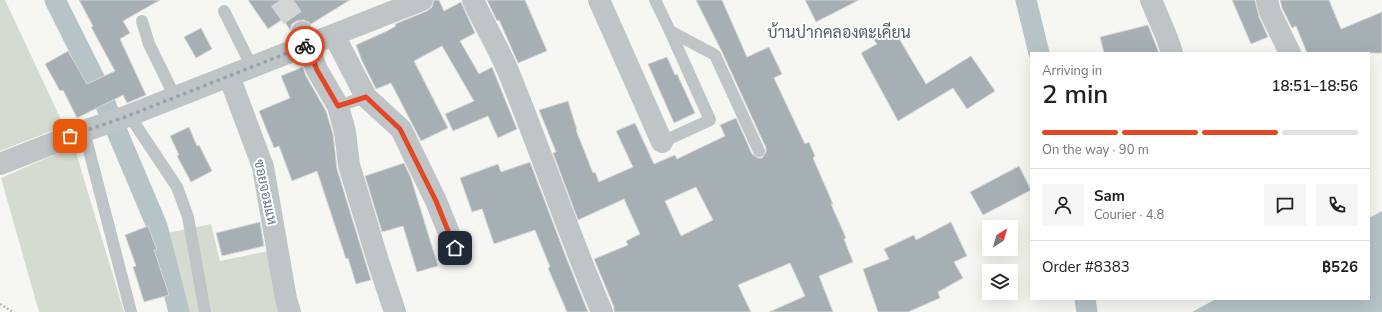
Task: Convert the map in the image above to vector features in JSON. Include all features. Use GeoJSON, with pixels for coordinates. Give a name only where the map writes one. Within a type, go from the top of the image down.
{"type":"FeatureCollection","features":[{"type":"Feature","properties":{"kind":"street"},"geometry":{"type":"LineString","coordinates":[[0,164],[252,67],[304,38],[334,35],[422,0]]}},
{"type":"Feature","properties":{"kind":"street"},"geometry":{"type":"LineString","coordinates":[[473,0],[507,70],[602,312]]}},
{"type":"Feature","properties":{"kind":"street"},"geometry":{"type":"LineString","coordinates":[[598,0],[662,142]]}},
{"type":"Feature","properties":{"kind":"street"},"geometry":{"type":"LineString","coordinates":[[1151,0],[1172,52]]}},
{"type":"Feature","properties":{"kind":"street"},"geometry":{"type":"LineString","coordinates":[[1267,0],[1270,12],[1290,52]]}},
{"type":"Feature","properties":{"kind":"street"},"geometry":{"type":"LineString","coordinates":[[334,35],[366,97],[400,129],[436,201],[455,248]]}},
{"type":"Feature","properties":{"kind":"street"},"geometry":{"type":"LineString","coordinates":[[304,38],[317,70],[338,106],[345,132],[349,165],[395,312]]}},
{"type":"Feature","properties":{"kind":"street","name":"ซอยจอมแห"},"geometry":{"type":"LineString","coordinates":[[229,76],[263,167],[286,300],[290,312]]}},
{"type":"Feature","properties":{"kind":"lane"},"geometry":{"type":"LineString","coordinates":[[655,0],[710,120],[662,142]]}},
{"type":"Feature","properties":{"kind":"lane"},"geometry":{"type":"LineString","coordinates":[[224,11],[252,67]]}},
{"type":"Feature","properties":{"kind":"lane"},"geometry":{"type":"LineString","coordinates":[[142,21],[149,44],[175,97]]}},
{"type":"Feature","properties":{"kind":"lane"},"geometry":{"type":"LineString","coordinates":[[670,31],[715,55],[759,151]]}},
{"type":"Feature","properties":{"kind":"lane"},"geometry":{"type":"LineString","coordinates":[[338,106],[366,97]]}},
{"type":"Feature","properties":{"kind":"lane"},"geometry":{"type":"LineString","coordinates":[[127,116],[177,187],[188,217],[205,312]]}},
{"type":"Feature","properties":{"kind":"lane"},"geometry":{"type":"LineString","coordinates":[[92,128],[131,312]]}},
{"type":"Feature","properties":{"kind":"path"},"geometry":{"type":"LineString","coordinates":[[0,304],[14,312]]}},
{"type":"Feature","properties":{"kind":"shaded area"},"geometry":{"type":"Polygon","coordinates":[[[0,0],[5,0],[64,126],[0,151],[0,0]]]}},
{"type":"Feature","properties":{"kind":"shaded area"},"geometry":{"type":"Polygon","coordinates":[[[74,146],[124,312],[39,312],[1,178],[74,146]]]}},
{"type":"Feature","properties":{"kind":"shaded area"},"geometry":{"type":"Polygon","coordinates":[[[1382,211],[1382,312],[1192,312],[1214,300],[1370,300],[1370,217],[1382,211]]]}},
{"type":"Feature","properties":{"kind":"shaded area"},"geometry":{"type":"Polygon","coordinates":[[[211,224],[220,261],[273,250],[284,312],[187,312],[167,233],[211,224]]]}},
{"type":"Feature","properties":{"kind":"building"},"geometry":{"type":"Polygon","coordinates":[[[79,0],[160,0],[123,21],[130,33],[120,39],[146,95],[127,103],[123,95],[77,118],[63,90],[60,91],[45,64],[68,51],[87,84],[115,71],[91,27],[93,26],[79,0]]]}},
{"type":"Feature","properties":{"kind":"building"},"geometry":{"type":"Polygon","coordinates":[[[248,0],[350,0],[311,24],[304,20],[297,21],[292,24],[290,30],[283,19],[268,29],[248,0]]]}},
{"type":"Feature","properties":{"kind":"building"},"geometry":{"type":"Polygon","coordinates":[[[434,0],[439,0],[444,11],[461,2],[475,33],[460,41],[479,74],[492,67],[517,129],[498,138],[488,116],[453,131],[445,114],[474,101],[442,46],[414,61],[448,128],[421,141],[391,83],[376,89],[356,45],[387,31],[396,26],[395,24],[427,11],[432,7],[434,0]]]}},
{"type":"Feature","properties":{"kind":"building"},"geometry":{"type":"Polygon","coordinates":[[[487,0],[525,0],[547,51],[518,63],[499,20],[497,21],[487,0]]]}},
{"type":"Feature","properties":{"kind":"building"},"geometry":{"type":"Polygon","coordinates":[[[696,0],[722,0],[747,57],[769,47],[782,74],[774,78],[805,144],[809,142],[815,156],[813,158],[833,204],[831,204],[846,238],[844,239],[853,262],[819,276],[833,312],[769,312],[805,296],[790,263],[738,285],[751,312],[614,312],[614,307],[594,259],[628,245],[626,241],[640,234],[624,199],[578,220],[553,153],[556,152],[539,110],[568,101],[576,130],[593,173],[595,172],[599,182],[633,167],[616,131],[635,123],[654,164],[675,155],[677,159],[725,136],[720,125],[736,118],[752,154],[758,158],[762,158],[766,152],[766,148],[722,52],[696,0]],[[696,187],[665,201],[681,236],[713,220],[696,187]]]}},
{"type":"Feature","properties":{"kind":"building"},"geometry":{"type":"Polygon","coordinates":[[[805,0],[859,0],[816,22],[805,0]]]}},
{"type":"Feature","properties":{"kind":"building"},"geometry":{"type":"Polygon","coordinates":[[[1232,0],[1255,0],[1259,17],[1268,37],[1251,44],[1232,0]]]}},
{"type":"Feature","properties":{"kind":"building"},"geometry":{"type":"Polygon","coordinates":[[[1280,0],[1329,0],[1341,29],[1382,12],[1382,53],[1307,52],[1296,26],[1292,28],[1282,8],[1280,0]]]}},
{"type":"Feature","properties":{"kind":"building"},"geometry":{"type":"Polygon","coordinates":[[[891,25],[926,84],[971,56],[995,91],[967,109],[953,88],[898,121],[861,53],[877,44],[872,37],[891,25]]]}},
{"type":"Feature","properties":{"kind":"building"},"geometry":{"type":"Polygon","coordinates":[[[1148,25],[1159,52],[1104,52],[1100,37],[1148,25]]]}},
{"type":"Feature","properties":{"kind":"building"},"geometry":{"type":"Polygon","coordinates":[[[201,28],[212,49],[196,58],[184,37],[201,28]]]}},
{"type":"Feature","properties":{"kind":"building"},"geometry":{"type":"Polygon","coordinates":[[[667,57],[675,75],[677,74],[695,113],[674,123],[648,64],[667,57]]]}},
{"type":"Feature","properties":{"kind":"building"},"geometry":{"type":"Polygon","coordinates":[[[303,67],[306,76],[326,111],[333,134],[337,169],[371,280],[356,284],[348,258],[346,259],[317,171],[292,181],[279,146],[274,148],[259,111],[290,98],[281,76],[303,67]]]}},
{"type":"Feature","properties":{"kind":"building"},"geometry":{"type":"Polygon","coordinates":[[[189,127],[197,146],[199,145],[212,171],[191,182],[177,156],[179,155],[170,136],[189,127]]]}},
{"type":"Feature","properties":{"kind":"building"},"geometry":{"type":"Polygon","coordinates":[[[530,162],[588,312],[567,312],[548,268],[550,267],[535,230],[494,244],[482,209],[472,212],[460,178],[498,164],[501,172],[530,162]]]}},
{"type":"Feature","properties":{"kind":"building"},"geometry":{"type":"Polygon","coordinates":[[[404,163],[411,178],[438,266],[417,272],[403,226],[382,232],[365,176],[404,163]]]}},
{"type":"Feature","properties":{"kind":"building"},"geometry":{"type":"Polygon","coordinates":[[[1019,166],[1030,188],[1030,191],[983,215],[970,192],[1019,166]]]}},
{"type":"Feature","properties":{"kind":"building"},"geometry":{"type":"Polygon","coordinates":[[[260,222],[264,246],[222,256],[216,233],[260,222]]]}},
{"type":"Feature","properties":{"kind":"building"},"geometry":{"type":"Polygon","coordinates":[[[951,222],[967,256],[954,262],[963,278],[938,292],[940,298],[908,312],[878,312],[863,269],[889,259],[884,249],[914,235],[916,240],[951,222]]]}},
{"type":"Feature","properties":{"kind":"building"},"geometry":{"type":"Polygon","coordinates":[[[148,226],[157,250],[154,250],[169,295],[144,302],[133,267],[136,266],[125,235],[148,226]]]}},
{"type":"Feature","properties":{"kind":"waterway"},"geometry":{"type":"LineString","coordinates":[[55,0],[96,82],[157,226],[179,312]]}},
{"type":"Feature","properties":{"kind":"waterway"},"geometry":{"type":"LineString","coordinates":[[1026,0],[1039,52]]}},
{"type":"Feature","properties":{"kind":"waterway"},"geometry":{"type":"LineString","coordinates":[[1085,300],[1087,312]]}},
{"type":"Feature","properties":{"kind":"tunnel"},"geometry":{"type":"LineString","coordinates":[[280,0],[302,31]]}},
{"type":"Feature","properties":{"kind":"way so far"},"geometry":{"type":"LineString","coordinates":[[70,136],[125,117],[305,46]]}},
{"type":"Feature","properties":{"kind":"district","name":"บ้านปากคลองตะเคียน"},"geometry":{"type":"Point","coordinates":[839,32]}},
{"type":"Feature","properties":{"kind":"route"},"geometry":{"type":"LineString","coordinates":[[305,46],[307,45],[317,70],[338,106],[366,97],[400,129],[436,201],[455,248]]}}]}
